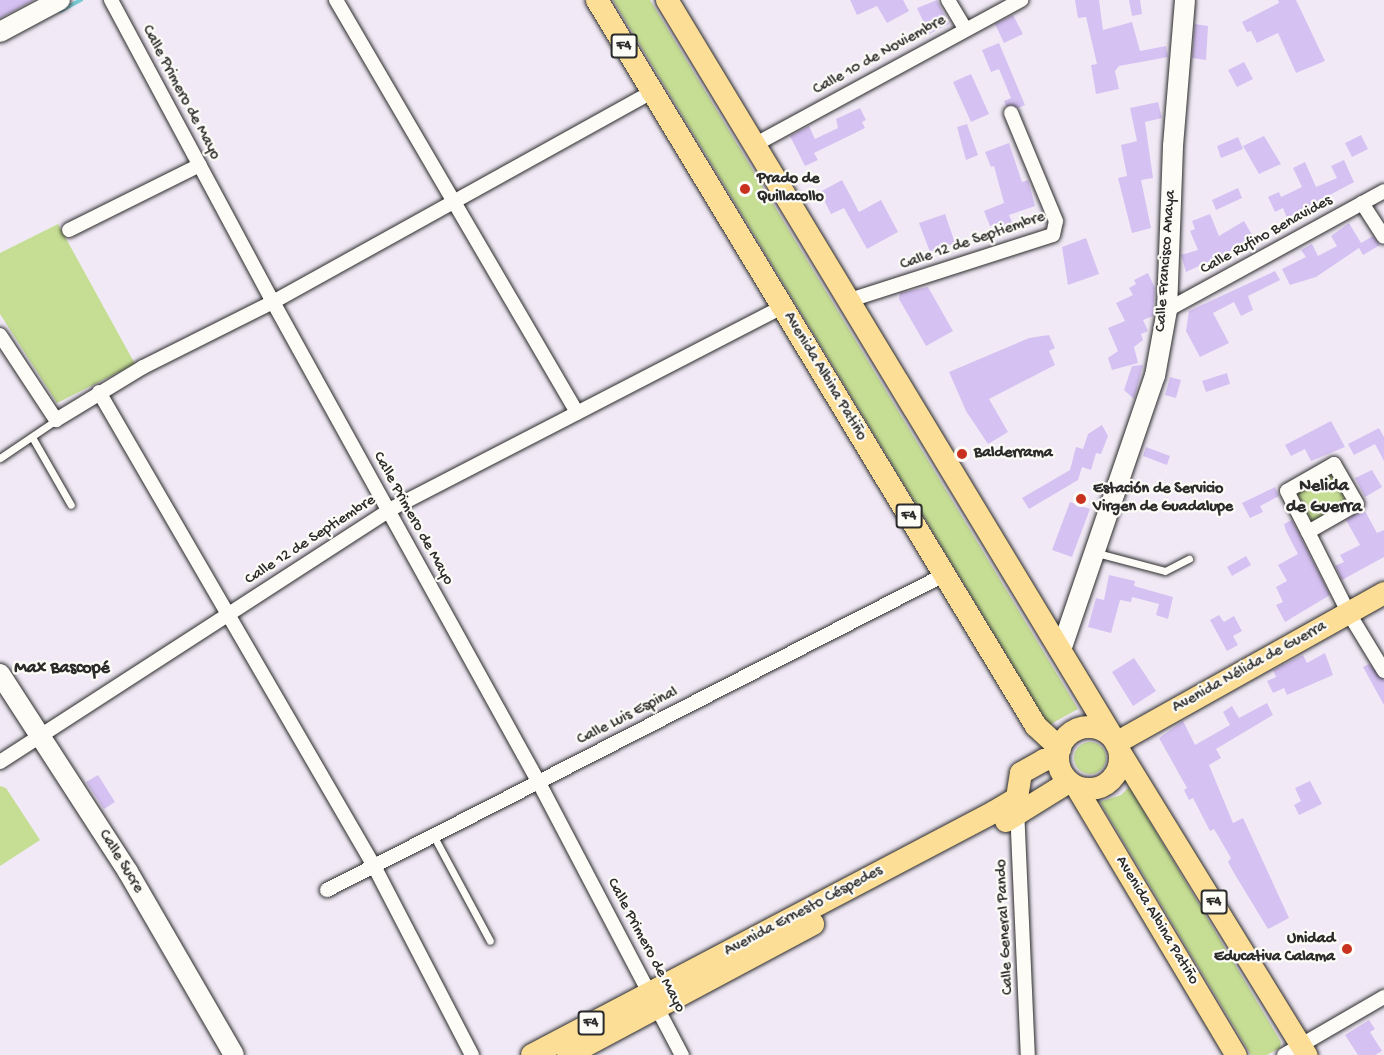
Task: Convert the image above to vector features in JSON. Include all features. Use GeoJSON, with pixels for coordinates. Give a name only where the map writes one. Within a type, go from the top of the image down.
{"type":"FeatureCollection","features":[{"type":"Feature","properties":{"kind":"highway","name":"Avenida Albina Patiño"},"geometry":{"type":"LineString","coordinates":[[597,0],[1036,726],[1059,753]]}},
{"type":"Feature","properties":{"kind":"highway","name":"F4"},"geometry":{"type":"LineString","coordinates":[[667,0],[1116,743],[1120,766],[1112,779],[1100,788],[1073,784],[1059,753]]}},
{"type":"Feature","properties":{"kind":"highway","name":"Avenida Nélida de Guerra"},"geometry":{"type":"LineString","coordinates":[[1116,743],[1384,593]]}},
{"type":"Feature","properties":{"kind":"highway"},"geometry":{"type":"LineString","coordinates":[[1017,806],[1021,773],[1059,753],[1070,734],[1087,727],[1116,743]]}},
{"type":"Feature","properties":{"kind":"highway","name":"Avenida Ernesto Céspedes"},"geometry":{"type":"LineString","coordinates":[[532,1055],[655,999],[1017,806],[1073,784]]}},
{"type":"Feature","properties":{"kind":"highway","name":"Avenida Ernesto Céspedes"},"geometry":{"type":"LineString","coordinates":[[568,1055],[655,999]]}},
{"type":"Feature","properties":{"kind":"main road"},"geometry":{"type":"LineString","coordinates":[[0,32],[60,0]]}},
{"type":"Feature","properties":{"kind":"main road","name":"Calle Francisco Anaya"},"geometry":{"type":"LineString","coordinates":[[1061,650],[1155,376],[1167,310],[1173,146],[1185,0]]}},
{"type":"Feature","properties":{"kind":"main road","name":"Calle Sucre"},"geometry":{"type":"LineString","coordinates":[[0,674],[128,872],[234,1055]]}},
{"type":"Feature","properties":{"kind":"main road","name":"F4"},"geometry":{"type":"LineString","coordinates":[[1116,743],[1297,1052]]}},
{"type":"Feature","properties":{"kind":"main road","name":"Avenida Albina Patiño"},"geometry":{"type":"LineString","coordinates":[[1073,784],[1236,1055]]}},
{"type":"Feature","properties":{"kind":"street","name":"Calle Primero de Mayo"},"geometry":{"type":"LineString","coordinates":[[111,0],[273,302],[538,781],[655,999],[682,1055]]}},
{"type":"Feature","properties":{"kind":"street"},"geometry":{"type":"LineString","coordinates":[[336,0],[456,201],[577,413]]}},
{"type":"Feature","properties":{"kind":"street"},"geometry":{"type":"LineString","coordinates":[[948,0],[965,28]]}},
{"type":"Feature","properties":{"kind":"street","name":"Calle 10 de Noviembre"},"geometry":{"type":"LineString","coordinates":[[756,144],[965,28],[1021,0]]}},
{"type":"Feature","properties":{"kind":"street"},"geometry":{"type":"LineString","coordinates":[[0,335],[56,420],[99,392],[273,302],[651,92]]}},
{"type":"Feature","properties":{"kind":"street","name":"Calle 12 de Septiembre"},"geometry":{"type":"LineString","coordinates":[[848,301],[1053,235],[1056,221],[1011,114]]}},
{"type":"Feature","properties":{"kind":"street"},"geometry":{"type":"LineString","coordinates":[[69,230],[200,165]]}},
{"type":"Feature","properties":{"kind":"street","name":"Calle Rufino Benavides"},"geometry":{"type":"LineString","coordinates":[[1167,310],[1384,191]]}},
{"type":"Feature","properties":{"kind":"street"},"geometry":{"type":"LineString","coordinates":[[1362,203],[1384,237]]}},
{"type":"Feature","properties":{"kind":"street","name":"Calle 12 de Septiembre"},"geometry":{"type":"LineString","coordinates":[[0,762],[389,510],[782,307]]}},
{"type":"Feature","properties":{"kind":"street"},"geometry":{"type":"LineString","coordinates":[[99,392],[226,616],[374,866],[472,1055]]}},
{"type":"Feature","properties":{"kind":"street"},"geometry":{"type":"LineString","coordinates":[[1308,532],[1357,504],[1334,464],[1287,491],[1348,612],[1384,671]]}},
{"type":"Feature","properties":{"kind":"street","name":"Calle Luis Espinal"},"geometry":{"type":"LineString","coordinates":[[327,890],[944,574]]}},
{"type":"Feature","properties":{"kind":"street","name":"Calle General Pando"},"geometry":{"type":"LineString","coordinates":[[1017,806],[1028,1055]]}},
{"type":"Feature","properties":{"kind":"street"},"geometry":{"type":"LineString","coordinates":[[1297,1052],[1384,997]]}},
{"type":"Feature","properties":{"kind":"lane"},"geometry":{"type":"LineString","coordinates":[[0,458],[56,420]]}},
{"type":"Feature","properties":{"kind":"lane"},"geometry":{"type":"LineString","coordinates":[[32,437],[71,505]]}},
{"type":"Feature","properties":{"kind":"lane"},"geometry":{"type":"LineString","coordinates":[[1095,552],[1164,571],[1189,559]]}},
{"type":"Feature","properties":{"kind":"lane"},"geometry":{"type":"LineString","coordinates":[[433,835],[490,941]]}},
{"type":"Feature","properties":{"kind":"green space","name":"Prado de Quillacollo"},"geometry":{"type":"Polygon","coordinates":[[[613,0],[650,0],[1078,709],[1049,725],[613,0]]]}},
{"type":"Feature","properties":{"kind":"green space"},"geometry":{"type":"Polygon","coordinates":[[[58,224],[135,364],[57,403],[0,314],[0,253],[58,224]]]}},
{"type":"Feature","properties":{"kind":"green space"},"geometry":{"type":"Polygon","coordinates":[[[1328,475],[1334,476],[1347,498],[1346,503],[1312,522],[1295,492],[1328,475]]]}},
{"type":"Feature","properties":{"kind":"green space"},"geometry":{"type":"Polygon","coordinates":[[[1090,742],[1102,746],[1106,758],[1102,770],[1090,774],[1078,770],[1074,758],[1078,746],[1090,742]]]}},
{"type":"Feature","properties":{"kind":"green space"},"geometry":{"type":"Polygon","coordinates":[[[0,786],[6,788],[40,840],[0,866],[0,786]]]}},
{"type":"Feature","properties":{"kind":"green space"},"geometry":{"type":"Polygon","coordinates":[[[1129,787],[1281,1042],[1280,1048],[1267,1055],[1251,1055],[1100,802],[1121,795],[1129,787]]]}},
{"type":"Feature","properties":{"kind":"building"},"geometry":{"type":"Polygon","coordinates":[[[0,0],[34,0],[0,18],[0,0]]]}},
{"type":"Feature","properties":{"kind":"building"},"geometry":{"type":"Polygon","coordinates":[[[850,0],[903,0],[909,11],[887,23],[877,6],[857,15],[850,0]]]}},
{"type":"Feature","properties":{"kind":"building"},"geometry":{"type":"Polygon","coordinates":[[[937,0],[949,24],[929,34],[917,8],[937,0]]]}},
{"type":"Feature","properties":{"kind":"building"},"geometry":{"type":"Polygon","coordinates":[[[1075,0],[1099,0],[1103,30],[1132,22],[1140,51],[1166,46],[1168,57],[1119,66],[1115,71],[1119,89],[1096,94],[1091,65],[1097,64],[1086,17],[1078,18],[1075,0]]]}},
{"type":"Feature","properties":{"kind":"building"},"geometry":{"type":"Polygon","coordinates":[[[1129,0],[1140,0],[1142,14],[1132,16],[1129,0]]]}},
{"type":"Feature","properties":{"kind":"building"},"geometry":{"type":"Polygon","coordinates":[[[1278,0],[1296,0],[1325,61],[1296,73],[1278,33],[1257,43],[1251,31],[1247,32],[1242,22],[1279,3],[1278,0]]]}},
{"type":"Feature","properties":{"kind":"building"},"geometry":{"type":"Polygon","coordinates":[[[1013,15],[1023,34],[1004,43],[995,24],[1013,15]]]}},
{"type":"Feature","properties":{"kind":"building"},"geometry":{"type":"Polygon","coordinates":[[[1195,24],[1208,26],[1206,60],[1192,58],[1195,24]]]}},
{"type":"Feature","properties":{"kind":"building"},"geometry":{"type":"Polygon","coordinates":[[[999,43],[1025,105],[1018,108],[1006,106],[1004,101],[1011,98],[999,69],[991,72],[982,50],[999,43]]]}},
{"type":"Feature","properties":{"kind":"building"},"geometry":{"type":"Polygon","coordinates":[[[1244,62],[1253,79],[1237,87],[1228,70],[1244,62]]]}},
{"type":"Feature","properties":{"kind":"building"},"geometry":{"type":"Polygon","coordinates":[[[971,74],[989,114],[971,122],[953,82],[971,74]]]}},
{"type":"Feature","properties":{"kind":"building"},"geometry":{"type":"Polygon","coordinates":[[[1158,102],[1162,118],[1145,122],[1153,178],[1141,180],[1151,228],[1132,233],[1118,178],[1127,176],[1121,145],[1137,141],[1130,108],[1158,102]]]}},
{"type":"Feature","properties":{"kind":"building"},"geometry":{"type":"Polygon","coordinates":[[[860,108],[866,120],[862,122],[865,128],[814,153],[818,160],[805,166],[790,136],[809,126],[815,139],[838,128],[836,119],[860,108]]]}},
{"type":"Feature","properties":{"kind":"building"},"geometry":{"type":"Polygon","coordinates":[[[967,124],[978,155],[966,160],[957,127],[967,124]]]}},
{"type":"Feature","properties":{"kind":"building"},"geometry":{"type":"Polygon","coordinates":[[[1361,135],[1368,149],[1352,157],[1345,143],[1361,135]]]}},
{"type":"Feature","properties":{"kind":"building"},"geometry":{"type":"Polygon","coordinates":[[[1264,136],[1281,164],[1259,174],[1243,146],[1264,136]]]}},
{"type":"Feature","properties":{"kind":"building"},"geometry":{"type":"Polygon","coordinates":[[[1238,137],[1243,149],[1221,158],[1217,146],[1238,137]]]}},
{"type":"Feature","properties":{"kind":"building"},"geometry":{"type":"Polygon","coordinates":[[[1009,143],[1022,182],[1028,180],[1035,206],[1009,215],[1014,227],[1003,231],[1000,223],[990,226],[984,211],[1004,203],[994,166],[991,167],[985,152],[1009,143]]]}},
{"type":"Feature","properties":{"kind":"building"},"geometry":{"type":"Polygon","coordinates":[[[1344,160],[1354,182],[1287,218],[1283,208],[1275,212],[1268,197],[1279,192],[1281,197],[1302,187],[1293,168],[1305,162],[1316,187],[1337,178],[1331,166],[1344,160]]]}},
{"type":"Feature","properties":{"kind":"building"},"geometry":{"type":"Polygon","coordinates":[[[842,180],[859,212],[881,200],[898,232],[867,249],[844,208],[831,214],[820,192],[842,180]]]}},
{"type":"Feature","properties":{"kind":"building"},"geometry":{"type":"Polygon","coordinates":[[[1238,188],[1242,198],[1216,210],[1212,200],[1238,188]]]}},
{"type":"Feature","properties":{"kind":"building"},"geometry":{"type":"Polygon","coordinates":[[[945,214],[955,243],[930,252],[919,223],[945,214]]]}},
{"type":"Feature","properties":{"kind":"building"},"geometry":{"type":"Polygon","coordinates":[[[1210,214],[1219,236],[1244,221],[1255,240],[1186,272],[1181,255],[1198,250],[1190,231],[1195,229],[1192,221],[1210,214]]]}},
{"type":"Feature","properties":{"kind":"building"},"geometry":{"type":"Polygon","coordinates":[[[1349,223],[1361,243],[1373,236],[1380,245],[1363,255],[1359,248],[1316,277],[1290,285],[1282,269],[1306,257],[1301,250],[1312,244],[1318,256],[1337,246],[1331,236],[1349,223]]]}},
{"type":"Feature","properties":{"kind":"building"},"geometry":{"type":"Polygon","coordinates":[[[1086,238],[1099,274],[1068,285],[1062,247],[1086,238]]]}},
{"type":"Feature","properties":{"kind":"building"},"geometry":{"type":"Polygon","coordinates":[[[1275,271],[1280,280],[1248,296],[1253,310],[1241,316],[1234,302],[1213,313],[1229,343],[1200,357],[1186,331],[1189,311],[1275,271]]]}},
{"type":"Feature","properties":{"kind":"building"},"geometry":{"type":"Polygon","coordinates":[[[1148,273],[1155,288],[1153,316],[1143,320],[1148,331],[1141,334],[1143,340],[1134,347],[1138,363],[1112,370],[1108,358],[1118,351],[1108,328],[1125,321],[1116,303],[1133,295],[1129,288],[1136,284],[1134,280],[1148,273]]]}},
{"type":"Feature","properties":{"kind":"building"},"geometry":{"type":"Polygon","coordinates":[[[928,287],[953,331],[926,346],[899,299],[900,293],[928,287]]]}},
{"type":"Feature","properties":{"kind":"building"},"geometry":{"type":"Polygon","coordinates":[[[1049,335],[1055,348],[1049,351],[1055,365],[989,399],[1008,432],[988,444],[966,411],[949,372],[1029,338],[1049,335]]]}},
{"type":"Feature","properties":{"kind":"building"},"geometry":{"type":"Polygon","coordinates":[[[1143,365],[1134,399],[1124,390],[1132,366],[1143,365]]]}},
{"type":"Feature","properties":{"kind":"building"},"geometry":{"type":"Polygon","coordinates":[[[1227,373],[1230,384],[1206,392],[1202,381],[1227,373]]]}},
{"type":"Feature","properties":{"kind":"building"},"geometry":{"type":"Polygon","coordinates":[[[1170,377],[1181,380],[1176,398],[1165,395],[1170,377]]]}},
{"type":"Feature","properties":{"kind":"building"},"geometry":{"type":"Polygon","coordinates":[[[1331,421],[1345,447],[1311,461],[1305,449],[1291,456],[1285,445],[1331,421]]]}},
{"type":"Feature","properties":{"kind":"building"},"geometry":{"type":"Polygon","coordinates":[[[1102,425],[1108,436],[1101,454],[1096,453],[1091,470],[1082,467],[1078,480],[1029,509],[1022,498],[1070,470],[1076,447],[1083,449],[1088,434],[1102,425]]]}},
{"type":"Feature","properties":{"kind":"building"},"geometry":{"type":"Polygon","coordinates":[[[1379,428],[1384,437],[1384,461],[1375,444],[1354,455],[1348,444],[1379,428]]]}},
{"type":"Feature","properties":{"kind":"building"},"geometry":{"type":"Polygon","coordinates":[[[1146,447],[1170,456],[1167,465],[1143,456],[1146,447]]]}},
{"type":"Feature","properties":{"kind":"building"},"geometry":{"type":"Polygon","coordinates":[[[1372,470],[1382,487],[1365,497],[1355,478],[1372,470]]]}},
{"type":"Feature","properties":{"kind":"building"},"geometry":{"type":"Polygon","coordinates":[[[1275,487],[1279,496],[1260,506],[1263,512],[1250,518],[1242,503],[1275,487]]]}},
{"type":"Feature","properties":{"kind":"building"},"geometry":{"type":"Polygon","coordinates":[[[1070,502],[1090,509],[1072,557],[1052,550],[1070,502]]]}},
{"type":"Feature","properties":{"kind":"building"},"geometry":{"type":"Polygon","coordinates":[[[1364,509],[1377,533],[1384,530],[1384,557],[1342,580],[1335,566],[1344,562],[1340,555],[1360,545],[1346,520],[1364,509]]]}},
{"type":"Feature","properties":{"kind":"building"},"geometry":{"type":"Polygon","coordinates":[[[1292,520],[1330,595],[1285,622],[1276,605],[1283,602],[1276,587],[1287,581],[1278,565],[1298,554],[1284,524],[1292,520]]]}},
{"type":"Feature","properties":{"kind":"building"},"geometry":{"type":"Polygon","coordinates":[[[1246,556],[1251,565],[1232,576],[1227,567],[1246,556]]]}},
{"type":"Feature","properties":{"kind":"building"},"geometry":{"type":"Polygon","coordinates":[[[1109,575],[1135,581],[1134,586],[1173,597],[1168,619],[1156,615],[1159,604],[1132,597],[1131,602],[1120,600],[1111,633],[1088,627],[1096,598],[1104,600],[1109,575]]]}},
{"type":"Feature","properties":{"kind":"building"},"geometry":{"type":"Polygon","coordinates":[[[1219,615],[1224,622],[1234,616],[1242,631],[1233,636],[1238,645],[1227,651],[1210,620],[1219,615]]]}},
{"type":"Feature","properties":{"kind":"building"},"geometry":{"type":"Polygon","coordinates":[[[1325,653],[1333,675],[1287,695],[1284,688],[1273,693],[1267,681],[1276,677],[1273,670],[1303,655],[1307,663],[1325,653]]]}},
{"type":"Feature","properties":{"kind":"building"},"geometry":{"type":"Polygon","coordinates":[[[1134,658],[1156,691],[1133,706],[1112,672],[1134,658]]]}},
{"type":"Feature","properties":{"kind":"building"},"geometry":{"type":"Polygon","coordinates":[[[1369,664],[1384,680],[1384,705],[1363,667],[1369,664]]]}},
{"type":"Feature","properties":{"kind":"building"},"geometry":{"type":"Polygon","coordinates":[[[1267,703],[1273,715],[1216,749],[1221,758],[1209,765],[1233,823],[1243,818],[1289,918],[1268,929],[1228,862],[1231,858],[1214,829],[1210,831],[1193,798],[1189,800],[1184,790],[1187,788],[1159,738],[1183,721],[1195,745],[1230,725],[1223,712],[1232,706],[1239,718],[1267,703]]]}},
{"type":"Feature","properties":{"kind":"building"},"geometry":{"type":"Polygon","coordinates":[[[98,775],[115,802],[104,809],[86,782],[98,775]]]}},
{"type":"Feature","properties":{"kind":"building"},"geometry":{"type":"Polygon","coordinates":[[[1310,781],[1322,804],[1299,815],[1294,805],[1301,801],[1295,788],[1310,781]]]}},
{"type":"Feature","properties":{"kind":"building"},"geometry":{"type":"Polygon","coordinates":[[[1369,1020],[1375,1029],[1370,1032],[1382,1051],[1375,1055],[1358,1055],[1345,1035],[1369,1020]]]}},
{"type":"Feature","properties":{"kind":"waterway"},"geometry":{"type":"LineString","coordinates":[[60,11],[81,0]]}},
{"type":"Feature","properties":{"kind":"place","name":"Prado de Quillacollo"},"geometry":{"type":"Point","coordinates":[745,189]}},
{"type":"Feature","properties":{"kind":"place","name":"Balderrama"},"geometry":{"type":"Point","coordinates":[962,454]}},
{"type":"Feature","properties":{"kind":"place","name":"Estación de Servicio Virgen de Guadalupe"},"geometry":{"type":"Point","coordinates":[1081,499]}},
{"type":"Feature","properties":{"kind":"place","name":"Unidad Educativa Calama"},"geometry":{"type":"Point","coordinates":[1347,949]}},
{"type":"Feature","properties":{"kind":"district","name":"Nelida de Guerra"},"geometry":{"type":"Point","coordinates":[1324,498]}},
{"type":"Feature","properties":{"kind":"district","name":"Max Bascopé"},"geometry":{"type":"Point","coordinates":[62,669]}}]}
